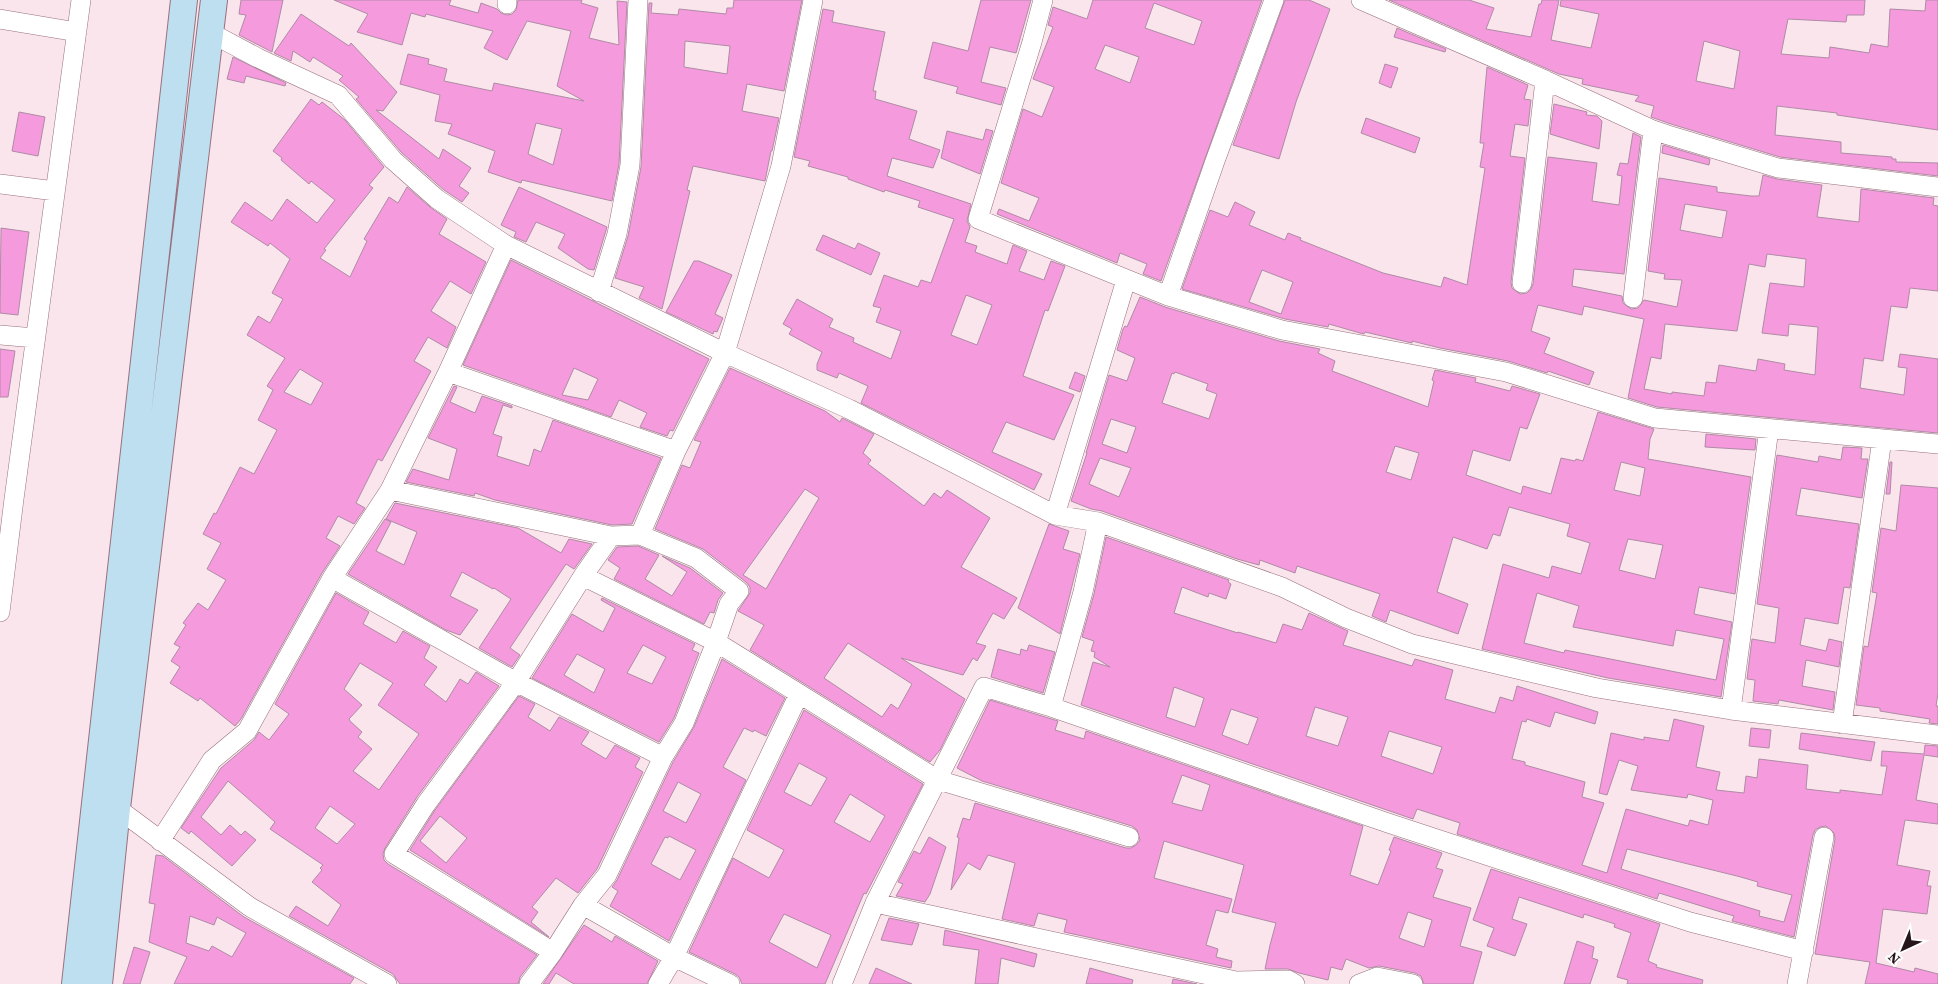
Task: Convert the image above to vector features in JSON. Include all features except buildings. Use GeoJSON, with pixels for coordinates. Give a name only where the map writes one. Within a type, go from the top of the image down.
{"type":"FeatureCollection","features":[{"type":"Feature","properties":{"kind":"main road"},"geometry":{"type":"LineString","coordinates":[[75,984],[101,853],[184,0]]}},
{"type":"Feature","properties":{"kind":"main road"},"geometry":{"type":"LineString","coordinates":[[106,807],[214,0]]}},
{"type":"Feature","properties":{"kind":"main road"},"geometry":{"type":"LineString","coordinates":[[99,984],[101,853]]}},
{"type":"Feature","properties":{"kind":"street"},"geometry":{"type":"LineString","coordinates":[[0,612],[7,498],[35,338],[81,0]]}},
{"type":"Feature","properties":{"kind":"street"},"geometry":{"type":"LineString","coordinates":[[599,292],[617,234],[630,165],[638,0]]}},
{"type":"Feature","properties":{"kind":"street"},"geometry":{"type":"LineString","coordinates":[[640,535],[676,451],[724,353],[781,166],[813,0]]}},
{"type":"Feature","properties":{"kind":"street"},"geometry":{"type":"LineString","coordinates":[[1042,0],[1032,42],[978,219],[1168,296],[1282,330],[1506,372],[1656,418],[1938,444]]}},
{"type":"Feature","properties":{"kind":"street"},"geometry":{"type":"LineString","coordinates":[[1168,296],[1214,161],[1274,0]]}},
{"type":"Feature","properties":{"kind":"street"},"geometry":{"type":"LineString","coordinates":[[1361,0],[1546,80],[1653,130],[1778,168],[1938,187]]}},
{"type":"Feature","properties":{"kind":"street"},"geometry":{"type":"LineString","coordinates":[[0,19],[77,32]]}},
{"type":"Feature","properties":{"kind":"street"},"geometry":{"type":"LineString","coordinates":[[210,33],[258,58],[338,95],[393,160],[437,199],[506,246],[724,353],[849,409],[1055,515],[1098,522],[1282,587],[1346,618],[1412,644],[1597,688],[1731,710],[1938,735]]}},
{"type":"Feature","properties":{"kind":"street"},"geometry":{"type":"LineString","coordinates":[[1522,283],[1546,80]]}},
{"type":"Feature","properties":{"kind":"street"},"geometry":{"type":"LineString","coordinates":[[1633,298],[1653,130]]}},
{"type":"Feature","properties":{"kind":"street"},"geometry":{"type":"LineString","coordinates":[[0,184],[55,191]]}},
{"type":"Feature","properties":{"kind":"street"},"geometry":{"type":"LineString","coordinates":[[160,841],[212,760],[247,731],[332,578],[390,490],[448,372],[506,246]]}},
{"type":"Feature","properties":{"kind":"street"},"geometry":{"type":"LineString","coordinates":[[1055,515],[1126,280]]}},
{"type":"Feature","properties":{"kind":"street"},"geometry":{"type":"LineString","coordinates":[[0,335],[35,338]]}},
{"type":"Feature","properties":{"kind":"street"},"geometry":{"type":"LineString","coordinates":[[448,372],[676,451]]}},
{"type":"Feature","properties":{"kind":"street"},"geometry":{"type":"LineString","coordinates":[[1731,710],[1769,429]]}},
{"type":"Feature","properties":{"kind":"street"},"geometry":{"type":"LineString","coordinates":[[1842,724],[1882,439]]}},
{"type":"Feature","properties":{"kind":"street"},"geometry":{"type":"LineString","coordinates":[[390,490],[611,536],[640,535],[696,558],[739,591],[729,604],[684,723],[663,756],[606,875],[529,984]]}},
{"type":"Feature","properties":{"kind":"street"},"geometry":{"type":"LineString","coordinates":[[1051,707],[1083,592],[1098,522]]}},
{"type":"Feature","properties":{"kind":"street"},"geometry":{"type":"LineString","coordinates":[[553,952],[394,854],[426,804],[516,682],[611,536]]}},
{"type":"Feature","properties":{"kind":"street"},"geometry":{"type":"LineString","coordinates":[[584,576],[716,642],[938,780],[1129,837]]}},
{"type":"Feature","properties":{"kind":"street"},"geometry":{"type":"LineString","coordinates":[[332,578],[516,682],[663,756]]}},
{"type":"Feature","properties":{"kind":"street"},"geometry":{"type":"LineString","coordinates":[[842,984],[876,903],[984,687],[1051,707],[1388,823],[1690,922],[1804,951]]}},
{"type":"Feature","properties":{"kind":"street"},"geometry":{"type":"LineString","coordinates":[[658,984],[674,957],[800,694]]}},
{"type":"Feature","properties":{"kind":"street"},"geometry":{"type":"LineString","coordinates":[[106,807],[160,841],[250,907],[387,984]]}},
{"type":"Feature","properties":{"kind":"street"},"geometry":{"type":"LineString","coordinates":[[1797,984],[1824,837]]}},
{"type":"Feature","properties":{"kind":"street"},"geometry":{"type":"LineString","coordinates":[[876,903],[1236,981],[1288,980],[1295,984]]}},
{"type":"Feature","properties":{"kind":"street"},"geometry":{"type":"LineString","coordinates":[[583,906],[674,957],[730,984]]}},
{"type":"Feature","properties":{"kind":"street"},"geometry":{"type":"LineString","coordinates":[[1359,984],[1377,977],[1412,984]]}}]}
